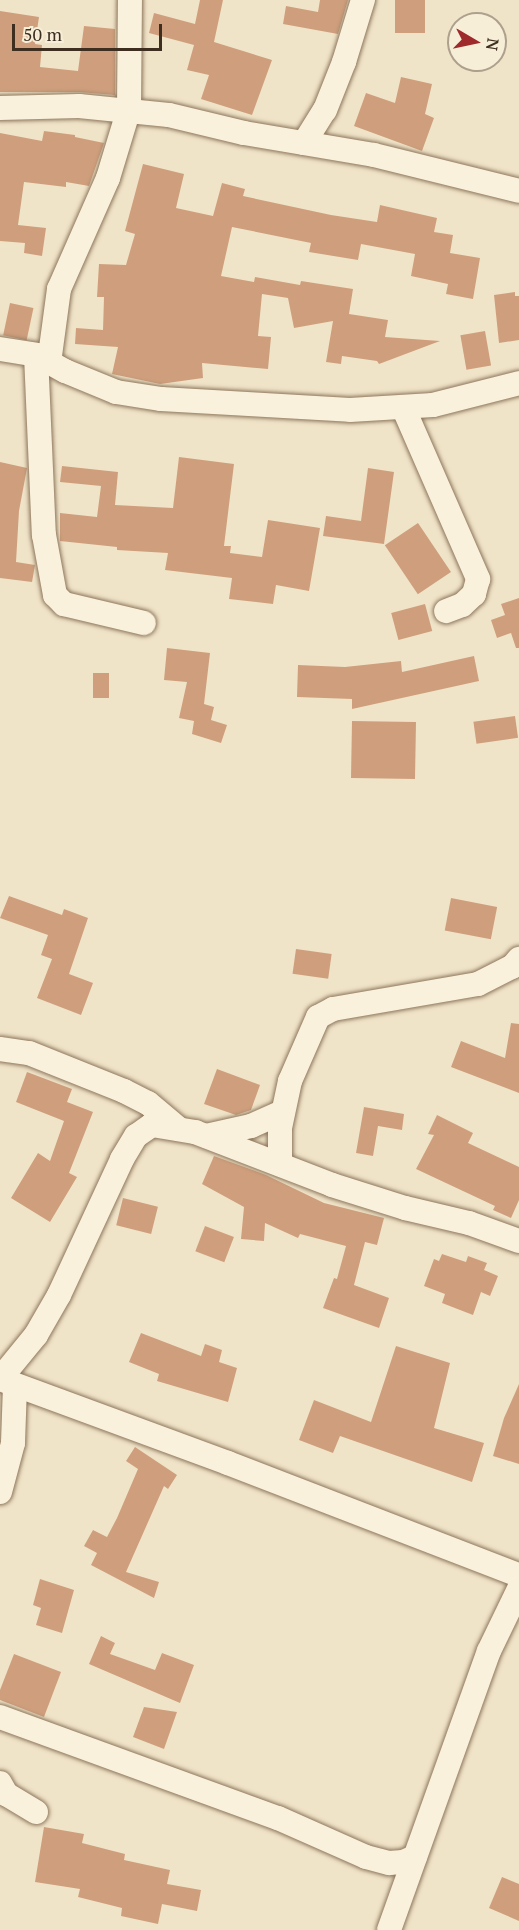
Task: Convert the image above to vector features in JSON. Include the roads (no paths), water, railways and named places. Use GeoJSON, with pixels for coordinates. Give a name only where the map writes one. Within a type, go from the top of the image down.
{"type":"FeatureCollection","features":[{"type":"Feature","properties":{"kind":"street"},"geometry":{"type":"LineString","coordinates":[[130,0],[129,110],[108,178],[59,289],[42,359],[44,535],[52,587],[64,604],[144,623]]}},
{"type":"Feature","properties":{"kind":"street"},"geometry":{"type":"LineString","coordinates":[[304,143],[325,110],[344,62],[363,0]]}},
{"type":"Feature","properties":{"kind":"street"},"geometry":{"type":"LineString","coordinates":[[0,108],[51,105],[129,110],[374,155],[519,191]]}},
{"type":"Feature","properties":{"kind":"street"},"geometry":{"type":"LineString","coordinates":[[0,349],[42,359],[116,392],[161,399],[350,410],[433,405],[519,382]]}},
{"type":"Feature","properties":{"kind":"street"},"geometry":{"type":"LineString","coordinates":[[404,407],[478,579],[474,594],[462,605],[446,610]]}},
{"type":"Feature","properties":{"kind":"street"},"geometry":{"type":"LineString","coordinates":[[280,1164],[280,1128],[290,1081],[318,1017],[333,1009],[478,984],[512,967],[519,959]]}},
{"type":"Feature","properties":{"kind":"street"},"geometry":{"type":"LineString","coordinates":[[0,1049],[29,1053],[124,1091],[148,1103],[179,1129]]}},
{"type":"Feature","properties":{"kind":"street"},"geometry":{"type":"LineString","coordinates":[[206,1136],[251,1126],[283,1112]]}},
{"type":"Feature","properties":{"kind":"street"},"geometry":{"type":"LineString","coordinates":[[0,1492],[13,1443],[5,1382],[59,1295],[105,1200],[122,1159],[136,1136],[152,1125],[206,1136],[373,1199],[469,1223],[519,1241]]}},
{"type":"Feature","properties":{"kind":"street"},"geometry":{"type":"LineString","coordinates":[[5,1382],[228,1463],[519,1575]]}},
{"type":"Feature","properties":{"kind":"street"},"geometry":{"type":"LineString","coordinates":[[389,1930],[489,1651],[519,1589]]}},
{"type":"Feature","properties":{"kind":"street"},"geometry":{"type":"LineString","coordinates":[[0,1717],[278,1818],[376,1859],[403,1862],[415,1857]]}},
{"type":"Feature","properties":{"kind":"street"},"geometry":{"type":"LineString","coordinates":[[2,1791],[36,1812]]}},
{"type":"Feature","properties":{"kind":"street"},"geometry":{"type":"LineString","coordinates":[[376,1859],[404,1890]]}}]}
